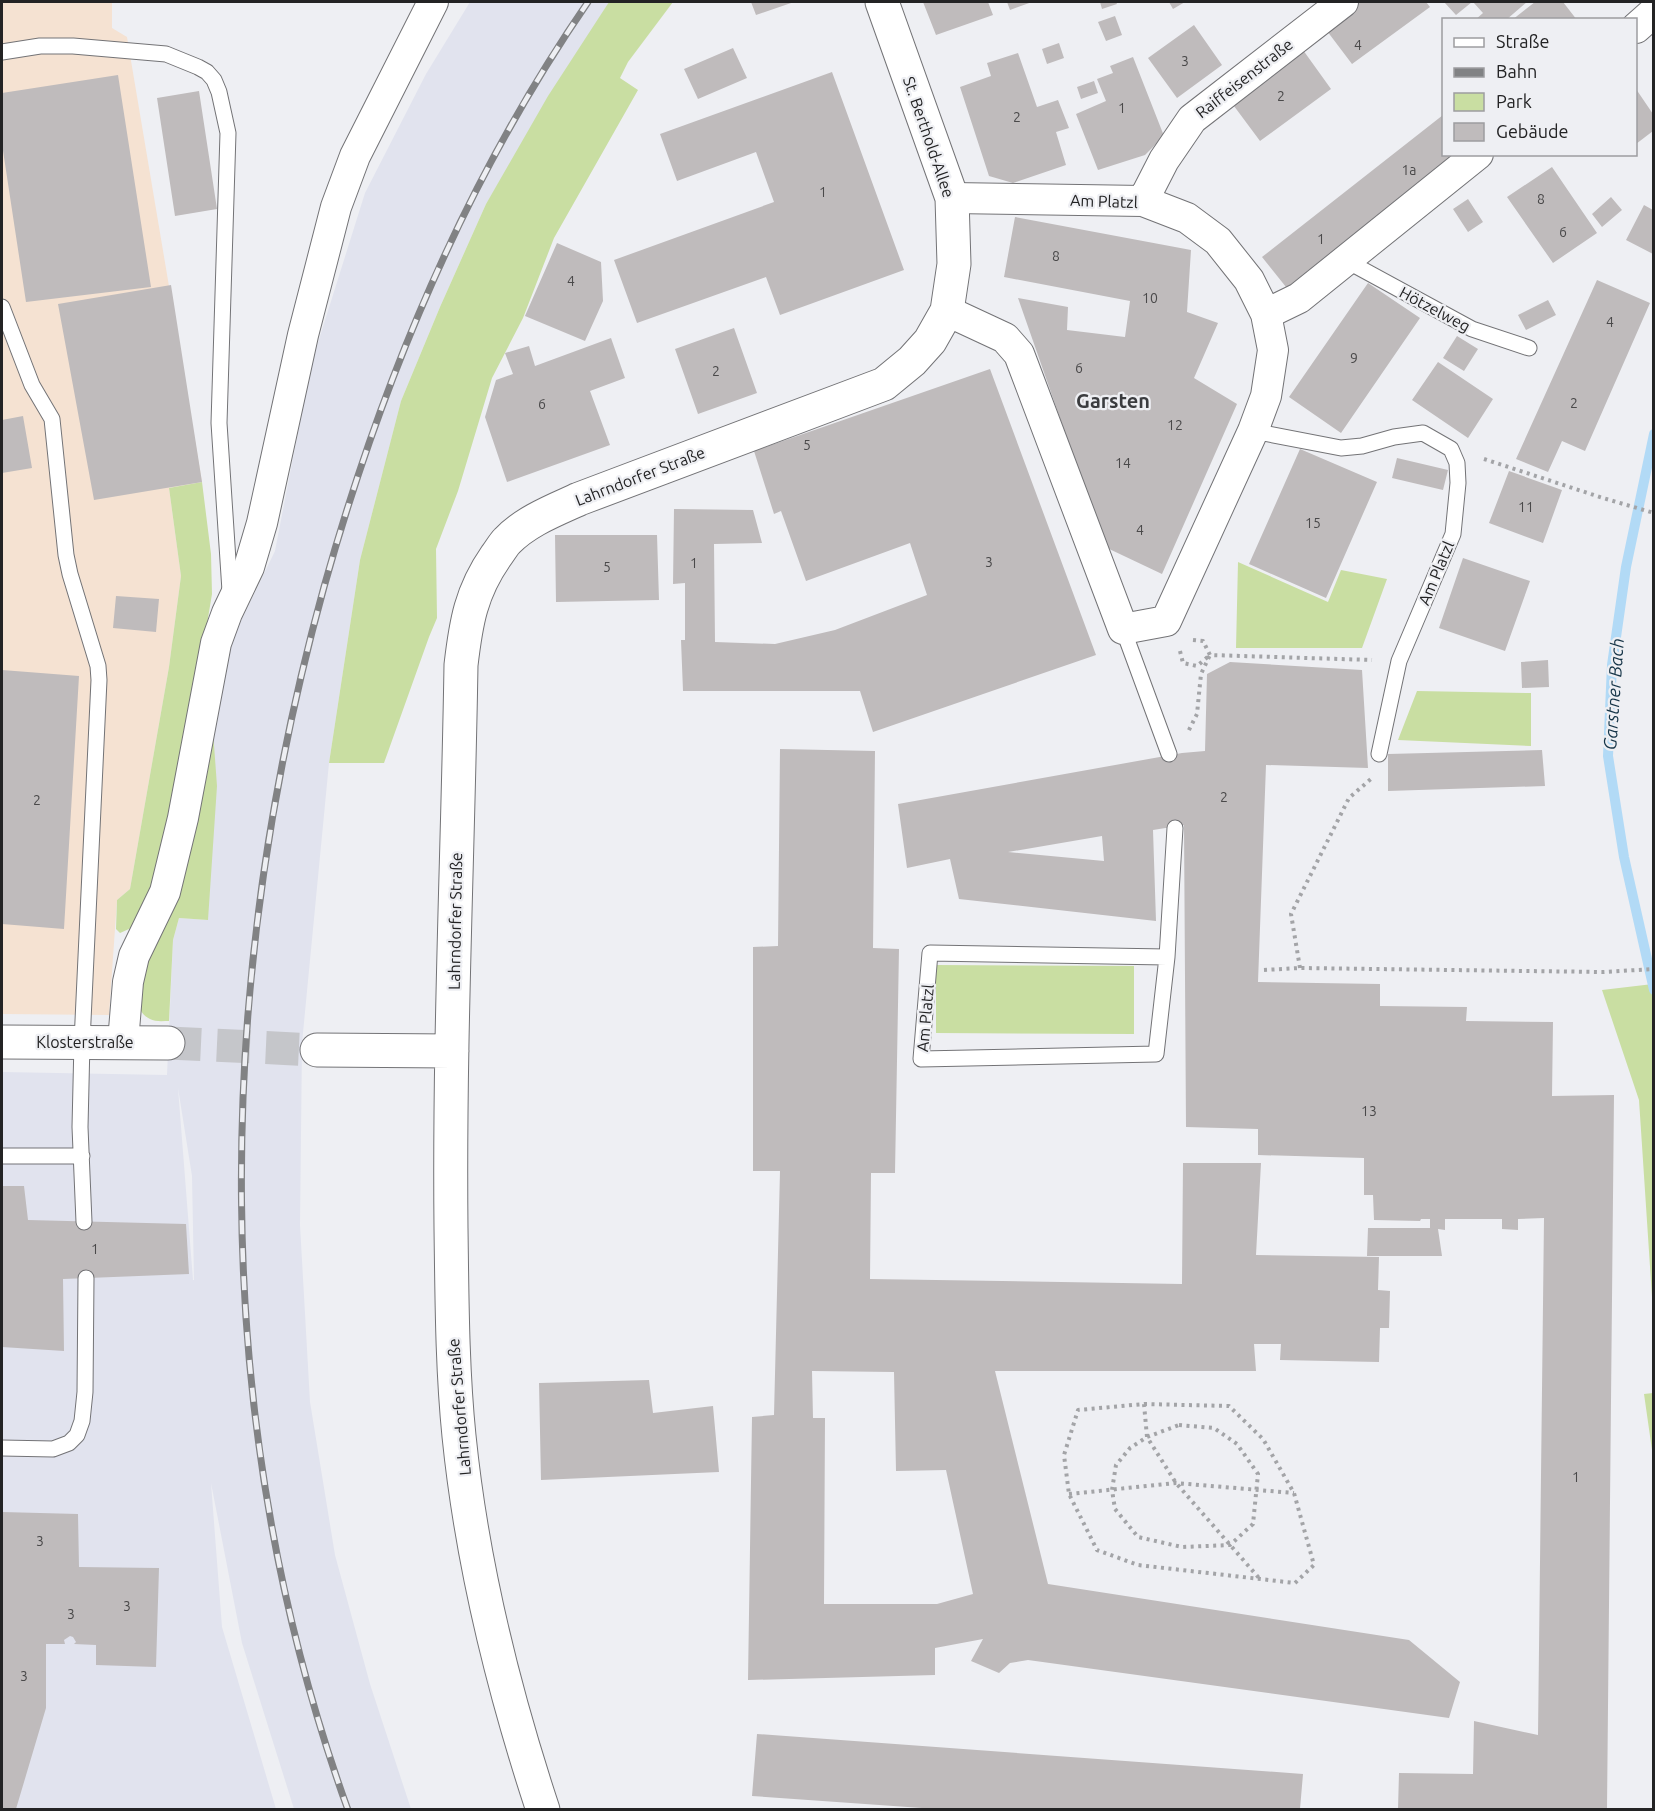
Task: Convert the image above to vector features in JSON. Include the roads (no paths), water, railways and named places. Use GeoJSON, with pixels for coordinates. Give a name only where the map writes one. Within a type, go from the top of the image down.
{"type":"FeatureCollection","features":[{"type":"Feature","properties":{"kind":"street"},"geometry":{"type":"LineString","coordinates":[[123,1042],[128,982],[134,956],[165,891],[183,818],[216,643],[227,613],[249,567],[262,523],[303,335],[336,207],[355,156],[433,2]]}},
{"type":"Feature","properties":{"kind":"street","name":"St. Berthold-Allee"},"geometry":{"type":"LineString","coordinates":[[882,2],[952,198],[954,264],[947,311]]}},
{"type":"Feature","properties":{"kind":"street","name":"Raiffeisenstraße"},"geometry":{"type":"LineString","coordinates":[[1143,201],[1164,160],[1192,119],[1328,6]]}},
{"type":"Feature","properties":{"kind":"street"},"geometry":{"type":"LineString","coordinates":[[1637,26],[1653,12]]}},
{"type":"Feature","properties":{"kind":"street"},"geometry":{"type":"LineString","coordinates":[[1266,314],[1299,298],[1476,156]]}},
{"type":"Feature","properties":{"kind":"street","name":"Am Platzl"},"geometry":{"type":"LineString","coordinates":[[952,198],[1143,201],[1187,218],[1218,241],[1249,280],[1266,314],[1273,350],[1266,396],[1253,430],[1166,621],[1123,629]]}},
{"type":"Feature","properties":{"kind":"street"},"geometry":{"type":"LineString","coordinates":[[947,311],[1005,338],[1019,354],[1123,629]]}},
{"type":"Feature","properties":{"kind":"street","name":"Lahrndorfer Straße"},"geometry":{"type":"LineString","coordinates":[[543,1809],[525,1756],[494,1644],[470,1519],[459,1437],[453,1345],[451,1175],[460,665],[465,627],[476,589],[492,562],[507,541],[534,521],[579,499],[884,384],[912,361],[930,341],[947,311]]}},
{"type":"Feature","properties":{"kind":"street","name":"Klosterstraße"},"geometry":{"type":"LineString","coordinates":[[2,1042],[168,1043]]}},
{"type":"Feature","properties":{"kind":"street"},"geometry":{"type":"LineString","coordinates":[[317,1050],[452,1051]]}},
{"type":"Feature","properties":{"kind":"lane"},"geometry":{"type":"LineString","coordinates":[[2,52],[40,46],[62,46],[166,54],[207,72],[214,80],[219,92],[228,133],[219,423],[231,587],[227,613]]}},
{"type":"Feature","properties":{"kind":"lane","name":"Hötzelweg"},"geometry":{"type":"LineString","coordinates":[[1345,260],[1472,329],[1529,348]]}},
{"type":"Feature","properties":{"kind":"lane"},"geometry":{"type":"LineString","coordinates":[[2,307],[32,384],[52,419],[66,555],[98,666],[82,1042],[84,1222]]}},
{"type":"Feature","properties":{"kind":"lane","name":"Am Platzl"},"geometry":{"type":"LineString","coordinates":[[1253,430],[1341,448],[1362,446],[1394,437],[1423,433],[1452,449],[1457,464],[1458,483],[1453,534],[1399,660],[1379,754]]}},
{"type":"Feature","properties":{"kind":"lane"},"geometry":{"type":"LineString","coordinates":[[1123,629],[1168,754]]}},
{"type":"Feature","properties":{"kind":"lane","name":"Am Platzl"},"geometry":{"type":"LineString","coordinates":[[1167,957],[930,953],[921,1059],[1156,1054],[1167,957],[1175,828]]}},
{"type":"Feature","properties":{"kind":"lane"},"geometry":{"type":"LineString","coordinates":[[2,1156],[82,1156]]}},
{"type":"Feature","properties":{"kind":"lane"},"geometry":{"type":"LineString","coordinates":[[2,1448],[53,1449],[69,1443],[77,1435],[82,1421],[85,1392],[86,1278]]}},
{"type":"Feature","properties":{"kind":"waterway","name":"Garstner Bach"},"geometry":{"type":"LineString","coordinates":[[1654,434],[1626,567],[1612,665],[1608,756],[1624,857],[1654,990]]}},
{"type":"Feature","properties":{"kind":"tunnel"},"geometry":{"type":"LineString","coordinates":[[168,1043],[317,1050]]}},
{"type":"Feature","properties":{"kind":"railway"},"geometry":{"type":"LineString","coordinates":[[348,1810],[302,1661],[269,1510],[249,1356],[242,1201],[246,1046],[261,891],[288,738],[324,587],[373,433],[432,283],[466,210],[503,139],[544,69],[588,2]]}},
{"type":"Feature","properties":{"kind":"district","name":"Garsten"},"geometry":{"type":"Point","coordinates":[1113,400]}}]}
